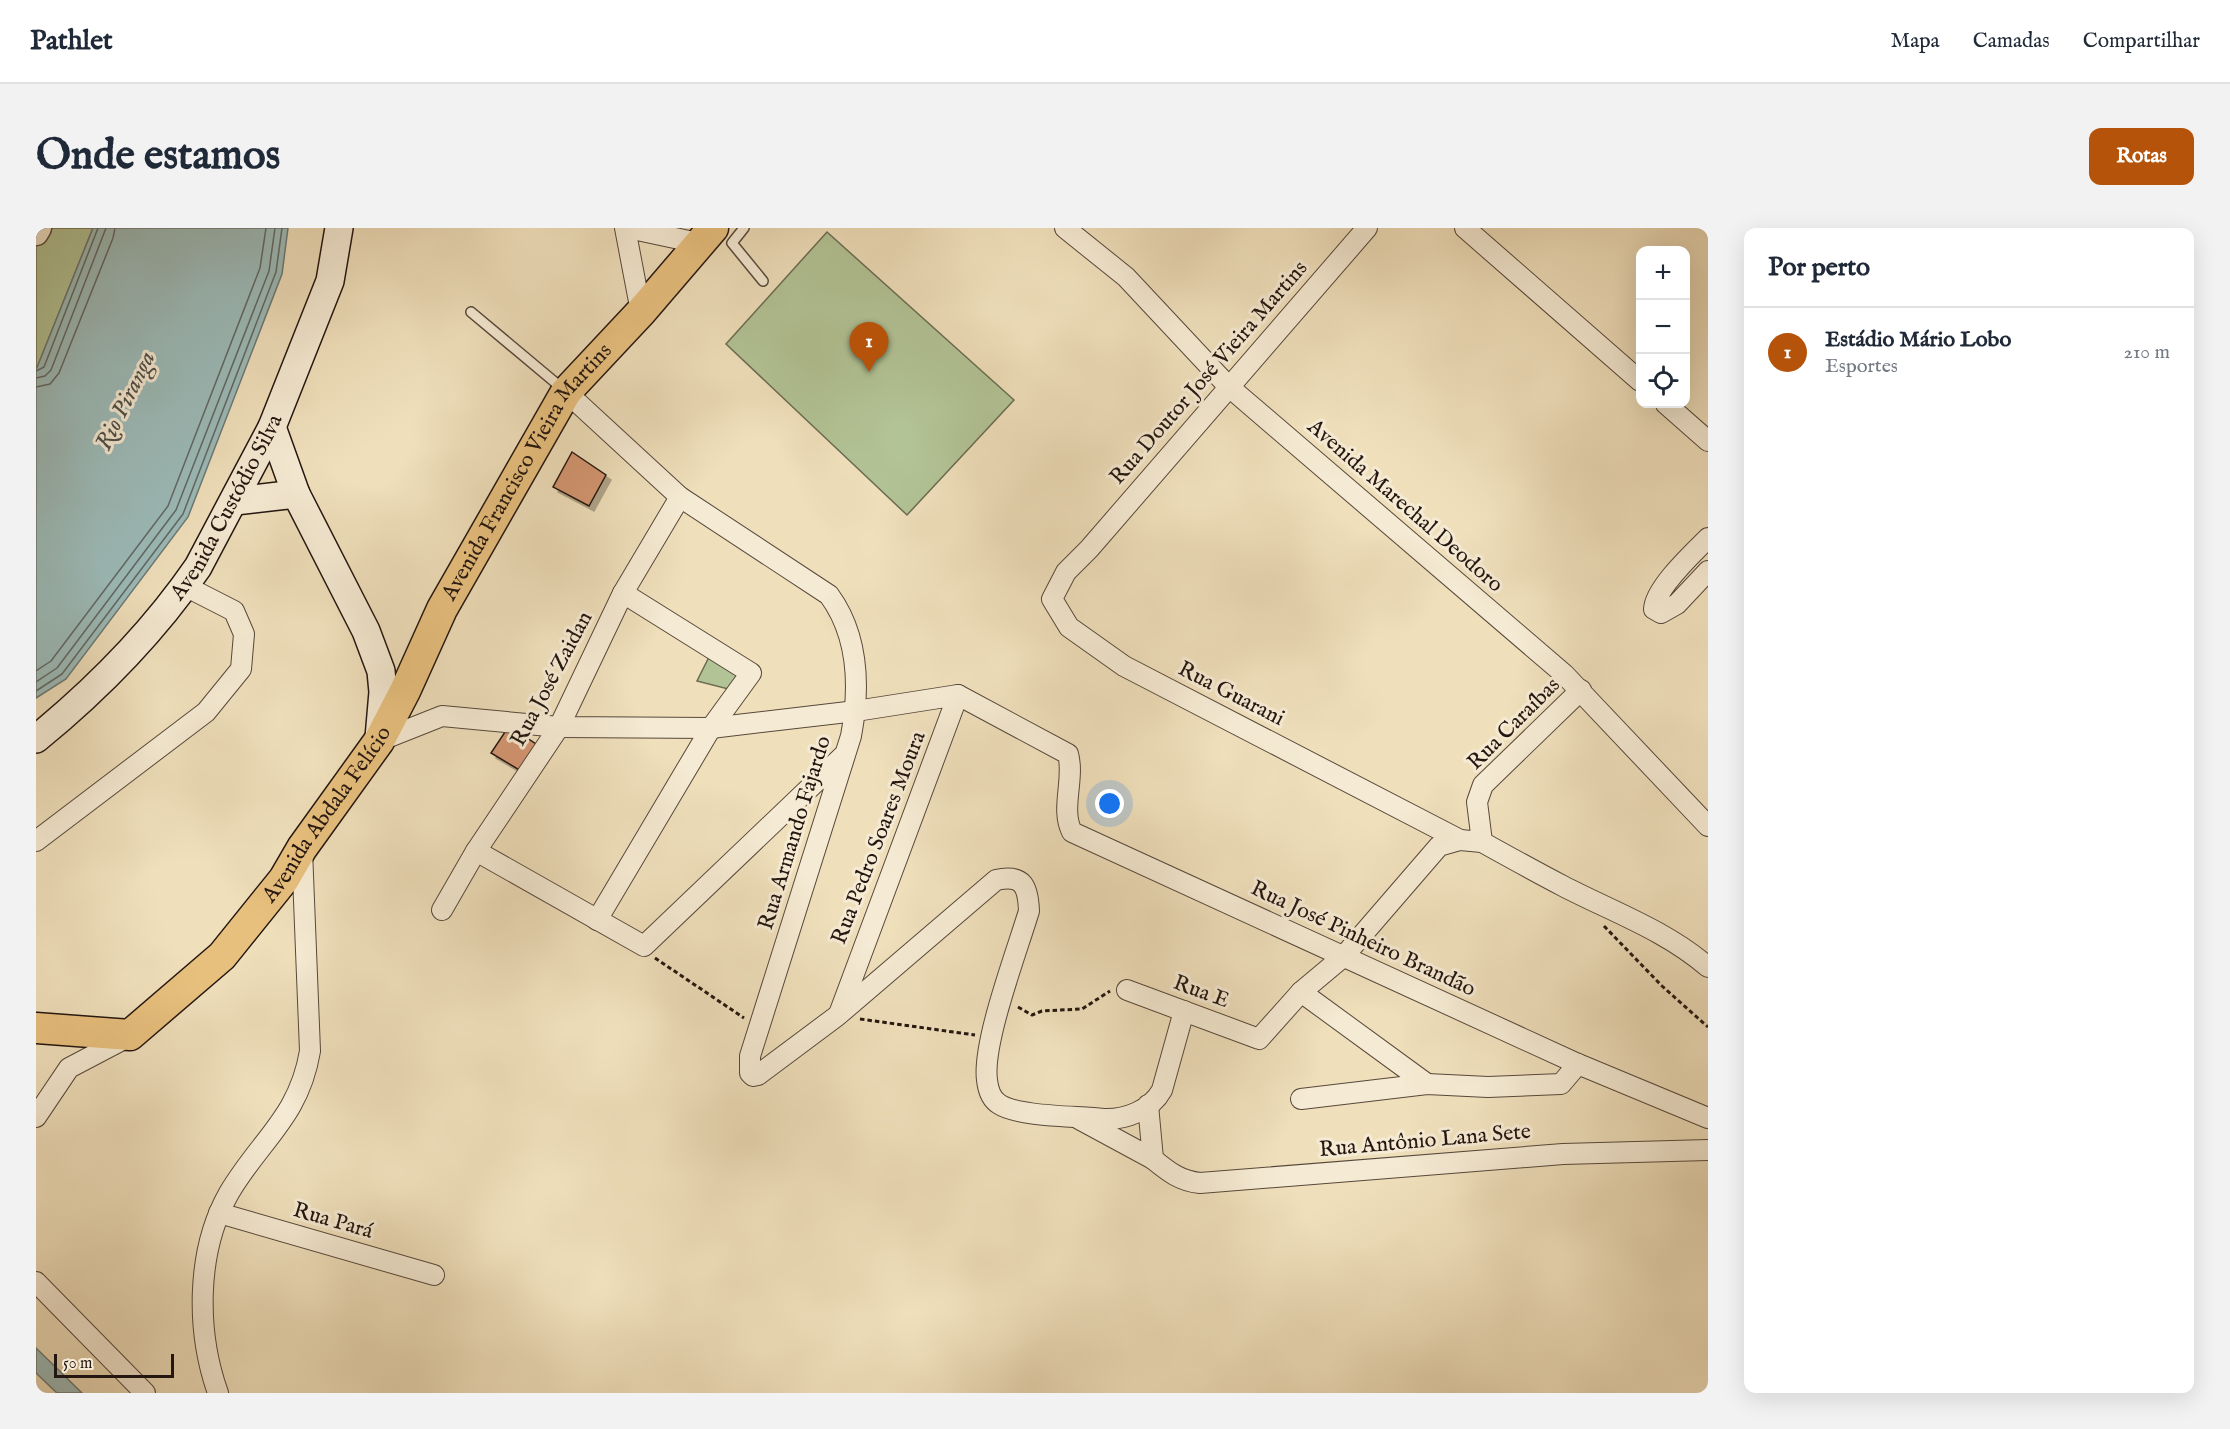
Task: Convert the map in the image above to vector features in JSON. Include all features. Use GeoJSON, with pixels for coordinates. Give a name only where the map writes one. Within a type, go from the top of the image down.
{"type":"FeatureCollection","features":[{"type":"Feature","properties":{"kind":"main road","name":"Avenida Custódio Silva"},"geometry":{"type":"LineString","coordinates":[[36,739],[107,675],[191,576],[232,506],[272,427],[330,281],[339,228]]}},
{"type":"Feature","properties":{"kind":"main road","name":"Avenida Francisco Vieira Martins"},"geometry":{"type":"LineString","coordinates":[[379,741],[405,691],[442,609],[566,392],[641,312],[705,236]]}},
{"type":"Feature","properties":{"kind":"main road","name":"Avenida Abdala Felício"},"geometry":{"type":"LineString","coordinates":[[130,1035],[222,956],[284,879],[302,848],[379,741],[383,692],[381,671],[366,631],[296,494],[272,427]]}},
{"type":"Feature","properties":{"kind":"main road"},"geometry":{"type":"LineString","coordinates":[[232,506],[296,494]]}},
{"type":"Feature","properties":{"kind":"main road"},"geometry":{"type":"LineString","coordinates":[[36,1028],[130,1035]]}},
{"type":"Feature","properties":{"kind":"street"},"geometry":{"type":"LineString","coordinates":[[36,233],[39,228]]}},
{"type":"Feature","properties":{"kind":"street"},"geometry":{"type":"LineString","coordinates":[[641,312],[626,228],[705,236]]}},
{"type":"Feature","properties":{"kind":"street","name":"Avenida Marechal Deodoro"},"geometry":{"type":"LineString","coordinates":[[1065,228],[1126,277],[1228,386],[1581,690],[1708,826]]}},
{"type":"Feature","properties":{"kind":"street","name":"Rua Doutor José Vieira Martins"},"geometry":{"type":"LineString","coordinates":[[1089,549],[1367,228]]}},
{"type":"Feature","properties":{"kind":"street"},"geometry":{"type":"LineString","coordinates":[[1465,228],[1636,377]]}},
{"type":"Feature","properties":{"kind":"street","name":"Rua Armando Fajardo"},"geometry":{"type":"LineString","coordinates":[[566,392],[680,497],[829,595],[841,611],[848,630],[856,681],[856,711],[845,754],[750,1056],[750,1073],[753,1076],[759,1075],[837,1016],[996,880],[1011,877],[1023,883],[1028,895],[1029,911],[1003,999]]}},
{"type":"Feature","properties":{"kind":"street"},"geometry":{"type":"LineString","coordinates":[[1671,408],[1708,441]]}},
{"type":"Feature","properties":{"kind":"street","name":"Rua José Zaidan"},"geometry":{"type":"LineString","coordinates":[[441,910],[476,851],[559,727],[623,593],[680,497]]}},
{"type":"Feature","properties":{"kind":"street"},"geometry":{"type":"LineString","coordinates":[[1708,538],[1683,563],[1656,599],[1654,609],[1665,613],[1677,604],[1708,571]]}},
{"type":"Feature","properties":{"kind":"street","name":"Rua Guarani"},"geometry":{"type":"LineString","coordinates":[[1089,549],[1066,572],[1052,599],[1070,627],[1124,666],[1460,840]]}},
{"type":"Feature","properties":{"kind":"street"},"geometry":{"type":"LineString","coordinates":[[36,841],[206,712],[241,669],[244,634],[234,611],[191,576]]}},
{"type":"Feature","properties":{"kind":"street"},"geometry":{"type":"LineString","coordinates":[[597,920],[711,728],[751,673],[623,593]]}},
{"type":"Feature","properties":{"kind":"street","name":"Rua Caraíbas"},"geometry":{"type":"LineString","coordinates":[[1482,842],[1477,802],[1483,785],[1581,690]]}},
{"type":"Feature","properties":{"kind":"street"},"geometry":{"type":"LineString","coordinates":[[379,741],[442,716],[559,727],[711,728],[856,711],[958,695]]}},
{"type":"Feature","properties":{"kind":"street","name":"Rua José Pinheiro Brandão"},"geometry":{"type":"LineString","coordinates":[[958,695],[1068,754],[1071,766],[1067,822],[1072,832],[1578,1064],[1708,1118]]}},
{"type":"Feature","properties":{"kind":"street","name":"Rua Pedro Soares Moura"},"geometry":{"type":"LineString","coordinates":[[837,1016],[958,695]]}},
{"type":"Feature","properties":{"kind":"street"},"geometry":{"type":"LineString","coordinates":[[476,851],[644,946],[845,754]]}},
{"type":"Feature","properties":{"kind":"street"},"geometry":{"type":"LineString","coordinates":[[1427,1084],[1301,992],[1344,956],[1439,846],[1460,840],[1482,842],[1565,887],[1615,909],[1687,949],[1708,967]]}},
{"type":"Feature","properties":{"kind":"street"},"geometry":{"type":"LineString","coordinates":[[218,1393],[204,1321],[204,1275],[219,1214],[230,1191],[281,1124],[306,1074],[310,1051],[302,848]]}},
{"type":"Feature","properties":{"kind":"street","name":"Rua E"},"geometry":{"type":"LineString","coordinates":[[1126,990],[1259,1039],[1301,992]]}},
{"type":"Feature","properties":{"kind":"street"},"geometry":{"type":"LineString","coordinates":[[1003,999],[992,1037],[986,1078],[989,1090],[998,1103],[1017,1111],[1115,1119],[1135,1113],[1158,1098],[1184,1011]]}},
{"type":"Feature","properties":{"kind":"street"},"geometry":{"type":"LineString","coordinates":[[36,1117],[69,1068],[130,1035]]}},
{"type":"Feature","properties":{"kind":"street"},"geometry":{"type":"LineString","coordinates":[[1301,1099],[1427,1084],[1488,1087],[1561,1084],[1578,1064]]}},
{"type":"Feature","properties":{"kind":"street"},"geometry":{"type":"LineString","coordinates":[[1148,1105],[1153,1159]]}},
{"type":"Feature","properties":{"kind":"street","name":"Rua Antônio Lana Sete"},"geometry":{"type":"LineString","coordinates":[[1072,1116],[1153,1159],[1173,1176],[1200,1183],[1563,1154],[1708,1150]]}},
{"type":"Feature","properties":{"kind":"street","name":"Rua Pará"},"geometry":{"type":"LineString","coordinates":[[219,1214],[434,1275]]}},
{"type":"Feature","properties":{"kind":"street"},"geometry":{"type":"LineString","coordinates":[[36,1282],[145,1393]]}},
{"type":"Feature","properties":{"kind":"lane"},"geometry":{"type":"LineString","coordinates":[[744,228],[732,243],[763,281]]}},
{"type":"Feature","properties":{"kind":"lane"},"geometry":{"type":"LineString","coordinates":[[471,312],[566,392]]}},
{"type":"Feature","properties":{"kind":"path"},"geometry":{"type":"LineString","coordinates":[[1597,920],[1662,986],[1708,1027]]}},
{"type":"Feature","properties":{"kind":"path"},"geometry":{"type":"LineString","coordinates":[[644,946],[658,961],[759,1028]]}},
{"type":"Feature","properties":{"kind":"path"},"geometry":{"type":"LineString","coordinates":[[1003,999],[1032,1015],[1042,1011],[1082,1009],[1109,991],[1126,990]]}},
{"type":"Feature","properties":{"kind":"path"},"geometry":{"type":"LineString","coordinates":[[837,1016],[992,1037]]}},
{"type":"Feature","properties":{"kind":"green space"},"geometry":{"type":"Polygon","coordinates":[[[38,228],[93,228],[36,370],[36,232],[38,228]]]}},
{"type":"Feature","properties":{"kind":"green space"},"geometry":{"type":"Polygon","coordinates":[[[827,232],[1014,400],[907,515],[726,344],[827,232]]]}},
{"type":"Feature","properties":{"kind":"green space"},"geometry":{"type":"Polygon","coordinates":[[[710,655],[744,672],[732,690],[697,681],[710,655]]]}},
{"type":"Feature","properties":{"kind":"water","name":"Rio Piranga"},"geometry":{"type":"Polygon","coordinates":[[[93,228],[288,228],[282,274],[188,517],[66,679],[36,698],[36,370],[93,228]]]}},
{"type":"Feature","properties":{"kind":"water"},"geometry":{"type":"Polygon","coordinates":[[[36,1348],[82,1393],[57,1393],[36,1373],[36,1348]]]}},
{"type":"Feature","properties":{"kind":"building"},"geometry":{"type":"Polygon","coordinates":[[[572,452],[606,475],[589,506],[553,487],[572,452]]]}},
{"type":"Feature","properties":{"kind":"building"},"geometry":{"type":"Polygon","coordinates":[[[509,726],[539,746],[521,771],[491,753],[509,726]]]}},
{"type":"Feature","properties":{"kind":"place","name":"Estádio Mário Lobo"},"geometry":{"type":"Point","coordinates":[869,372]}}]}
